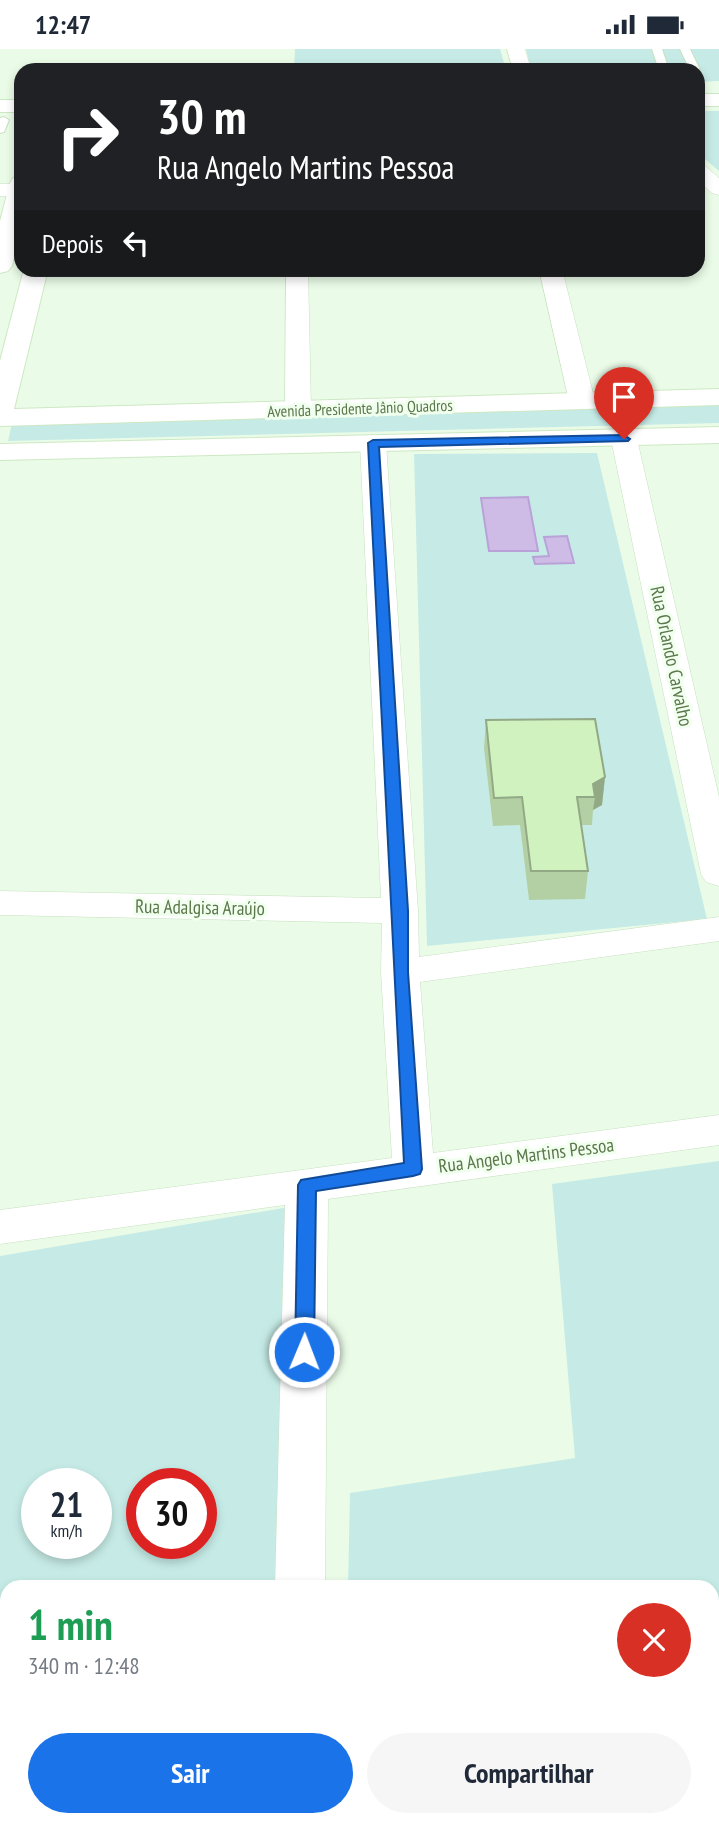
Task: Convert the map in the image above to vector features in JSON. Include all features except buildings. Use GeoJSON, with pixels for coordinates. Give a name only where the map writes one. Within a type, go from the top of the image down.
{"type":"FeatureCollection","features":[{"type":"Feature","properties":{"kind":"street"},"geometry":{"type":"LineString","coordinates":[[705,89],[719,100]]}},
{"type":"Feature","properties":{"kind":"street"},"geometry":{"type":"LineString","coordinates":[[705,176],[719,188]]}},
{"type":"Feature","properties":{"kind":"street"},"geometry":{"type":"LineString","coordinates":[[0,265],[13,188]]}},
{"type":"Feature","properties":{"kind":"street"},"geometry":{"type":"LineString","coordinates":[[0,412],[34,277]]}},
{"type":"Feature","properties":{"kind":"street"},"geometry":{"type":"LineString","coordinates":[[297,277],[298,410]]}},
{"type":"Feature","properties":{"kind":"street"},"geometry":{"type":"LineString","coordinates":[[552,277],[582,401]]}},
{"type":"Feature","properties":{"kind":"street","name":"Avenida Presidente Jânio Quadros"},"geometry":{"type":"LineString","coordinates":[[0,418],[719,397]]}},
{"type":"Feature","properties":{"kind":"street","name":"Avenida Presidente Jânio Quadros"},"geometry":{"type":"LineString","coordinates":[[0,452],[719,435]]}},
{"type":"Feature","properties":{"kind":"street","name":"Rua Orlando Carvalho"},"geometry":{"type":"LineString","coordinates":[[624,439],[719,874]]}},
{"type":"Feature","properties":{"kind":"street"},"geometry":{"type":"LineString","coordinates":[[373,443],[400,911],[400,972],[413,1169]]}},
{"type":"Feature","properties":{"kind":"street","name":"Rua Adalgisa Araújo"},"geometry":{"type":"LineString","coordinates":[[0,904],[400,911]]}},
{"type":"Feature","properties":{"kind":"street"},"geometry":{"type":"LineString","coordinates":[[400,972],[719,929]]}},
{"type":"Feature","properties":{"kind":"street","name":"Rua Angelo Martins Pessoa"},"geometry":{"type":"LineString","coordinates":[[0,1227],[413,1169],[719,1130]]}},
{"type":"Feature","properties":{"kind":"street"},"geometry":{"type":"LineString","coordinates":[[300,1580],[307,1185]]}},
{"type":"Feature","properties":{"kind":"shaded area"},"geometry":{"type":"Polygon","coordinates":[[[295,49],[500,49],[504,63],[294,63],[295,49]]]}},
{"type":"Feature","properties":{"kind":"shaded area"},"geometry":{"type":"Polygon","coordinates":[[[526,49],[719,49],[719,81],[705,82],[705,63],[529,63],[526,49]]]}},
{"type":"Feature","properties":{"kind":"shaded area"},"geometry":{"type":"Polygon","coordinates":[[[705,111],[719,111],[719,171],[705,159],[705,111]]]}},
{"type":"Feature","properties":{"kind":"shaded area"},"geometry":{"type":"Polygon","coordinates":[[[719,402],[719,423],[8,441],[12,423],[719,402]]]}},
{"type":"Feature","properties":{"kind":"shaded area"},"geometry":{"type":"Polygon","coordinates":[[[597,453],[707,919],[427,946],[414,454],[597,453]]]}},
{"type":"Feature","properties":{"kind":"shaded area"},"geometry":{"type":"Polygon","coordinates":[[[528,497],[538,551],[489,551],[481,498],[528,497]]]}},
{"type":"Feature","properties":{"kind":"shaded area"},"geometry":{"type":"Polygon","coordinates":[[[567,536],[574,563],[535,564],[533,557],[549,556],[544,537],[567,536]]]}},
{"type":"Feature","properties":{"kind":"shaded area"},"geometry":{"type":"Polygon","coordinates":[[[719,1161],[719,1580],[348,1580],[350,1493],[575,1458],[552,1184],[719,1161]]]}},
{"type":"Feature","properties":{"kind":"shaded area"},"geometry":{"type":"Polygon","coordinates":[[[289,1207],[276,1580],[0,1580],[0,1256],[289,1207]]]}},
{"type":"Feature","properties":{"kind":"route"},"geometry":{"type":"LineString","coordinates":[[304,1352],[307,1185],[413,1169],[400,972],[400,911],[373,443],[624,439]]}}]}
